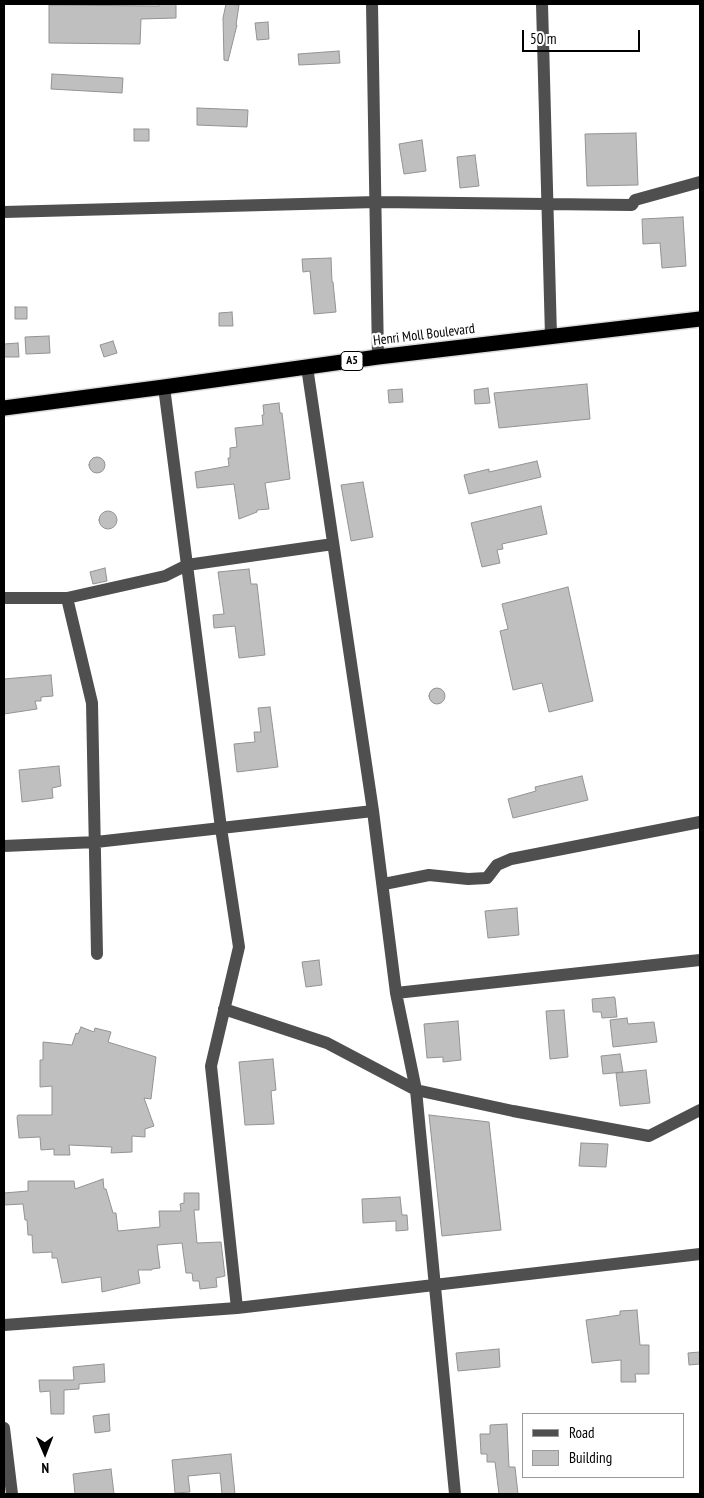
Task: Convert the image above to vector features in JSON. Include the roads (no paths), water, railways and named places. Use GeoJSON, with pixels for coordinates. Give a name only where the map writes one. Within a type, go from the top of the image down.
{"type":"FeatureCollection","features":[{"type":"Feature","properties":{"kind":"highway","name":"Henri Moll Boulevard"},"geometry":{"type":"LineString","coordinates":[[4,408],[378,357],[700,319]]}},
{"type":"Feature","properties":{"kind":"street"},"geometry":{"type":"LineString","coordinates":[[372,4],[378,357]]}},
{"type":"Feature","properties":{"kind":"street"},"geometry":{"type":"LineString","coordinates":[[542,4],[551,336]]}},
{"type":"Feature","properties":{"kind":"street"},"geometry":{"type":"LineString","coordinates":[[4,212],[376,202],[632,206],[635,200],[700,182]]}},
{"type":"Feature","properties":{"kind":"street"},"geometry":{"type":"LineString","coordinates":[[306,367],[384,884],[396,992],[416,1090],[455,1494]]}},
{"type":"Feature","properties":{"kind":"street"},"geometry":{"type":"LineString","coordinates":[[164,387],[221,828],[239,947],[211,1066],[237,1308]]}},
{"type":"Feature","properties":{"kind":"street"},"geometry":{"type":"LineString","coordinates":[[4,598],[67,598],[165,576],[187,565],[333,544]]}},
{"type":"Feature","properties":{"kind":"street"},"geometry":{"type":"LineString","coordinates":[[67,598],[92,703],[97,954]]}},
{"type":"Feature","properties":{"kind":"street"},"geometry":{"type":"LineString","coordinates":[[4,846],[96,842],[373,811]]}},
{"type":"Feature","properties":{"kind":"street"},"geometry":{"type":"LineString","coordinates":[[384,884],[429,876],[468,879],[487,878],[497,865],[511,859],[700,822]]}},
{"type":"Feature","properties":{"kind":"street"},"geometry":{"type":"LineString","coordinates":[[396,992],[700,960]]}},
{"type":"Feature","properties":{"kind":"street"},"geometry":{"type":"LineString","coordinates":[[224,1009],[327,1043],[416,1090],[513,1111],[649,1136],[700,1110]]}},
{"type":"Feature","properties":{"kind":"street"},"geometry":{"type":"LineString","coordinates":[[4,1324],[237,1308],[700,1254]]}},
{"type":"Feature","properties":{"kind":"street"},"geometry":{"type":"LineString","coordinates":[[4,1428],[12,1494]]}}]}
